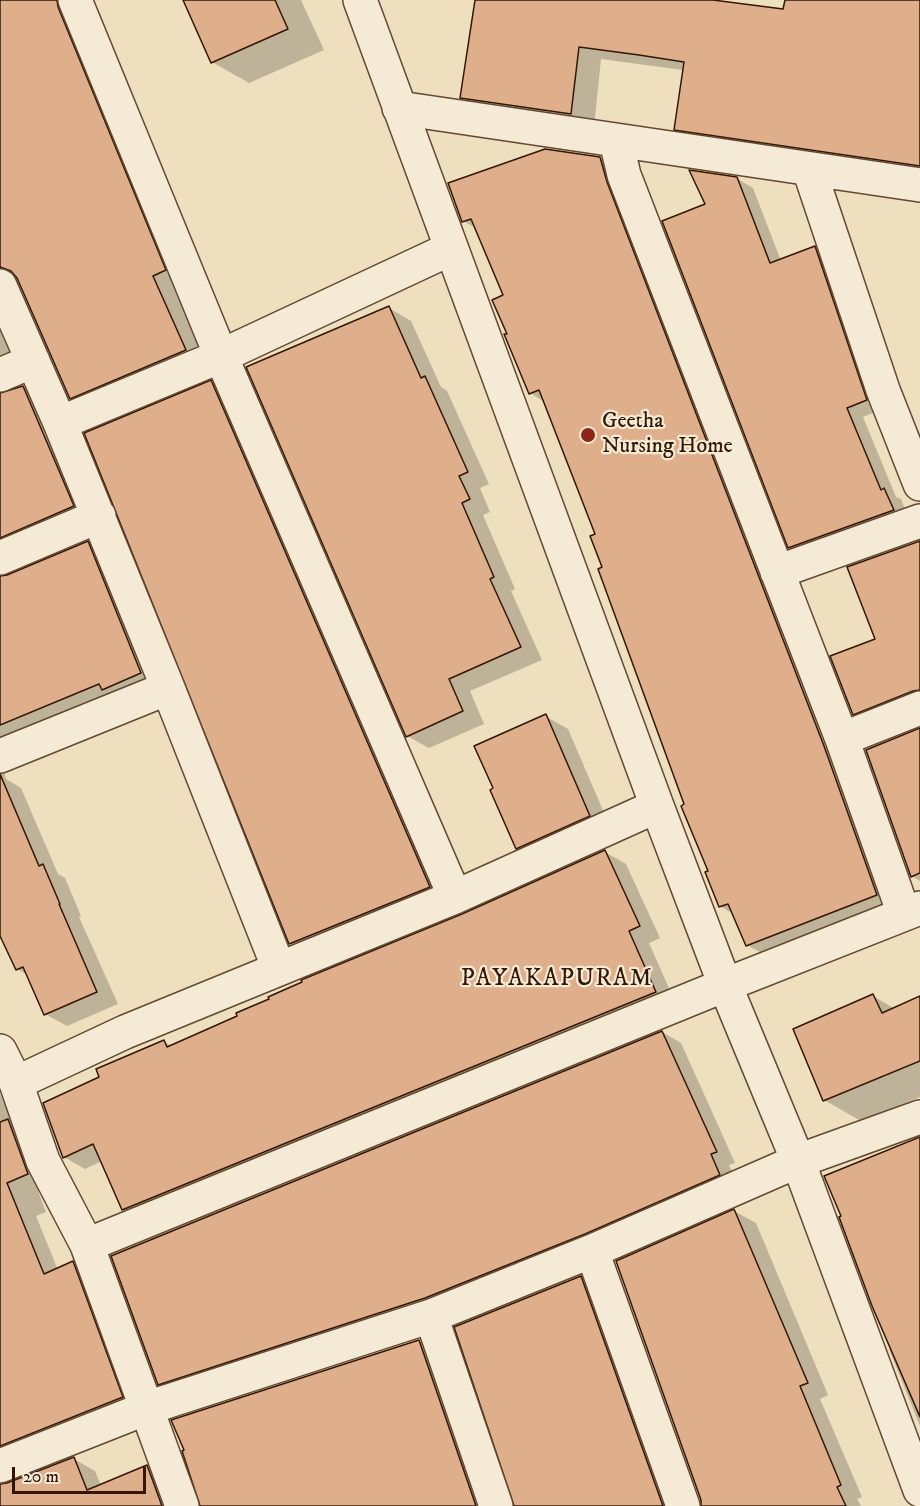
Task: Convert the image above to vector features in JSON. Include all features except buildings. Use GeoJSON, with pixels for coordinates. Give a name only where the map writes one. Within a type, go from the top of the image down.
{"type":"FeatureCollection","features":[{"type":"Feature","properties":{"kind":"street"},"geometry":{"type":"LineString","coordinates":[[75,0],[221,356],[455,897]]}},
{"type":"Feature","properties":{"kind":"street"},"geometry":{"type":"LineString","coordinates":[[360,0],[657,806],[725,985],[798,1161],[920,1490]]}},
{"type":"Feature","properties":{"kind":"street"},"geometry":{"type":"LineString","coordinates":[[399,108],[920,185]]}},
{"type":"Feature","properties":{"kind":"street"},"geometry":{"type":"LineString","coordinates":[[87,1245],[912,911],[777,572],[624,175],[616,141]]}},
{"type":"Feature","properties":{"kind":"street"},"geometry":{"type":"LineString","coordinates":[[809,169],[883,390],[920,484]]}},
{"type":"Feature","properties":{"kind":"street"},"geometry":{"type":"LineString","coordinates":[[60,423],[221,356],[450,249]]}},
{"type":"Feature","properties":{"kind":"street"},"geometry":{"type":"LineString","coordinates":[[0,286],[99,516],[279,969]]}},
{"type":"Feature","properties":{"kind":"street"},"geometry":{"type":"LineString","coordinates":[[0,375],[33,361]]}},
{"type":"Feature","properties":{"kind":"street"},"geometry":{"type":"LineString","coordinates":[[0,558],[99,516]]}},
{"type":"Feature","properties":{"kind":"street"},"geometry":{"type":"LineString","coordinates":[[777,572],[920,521]]}},
{"type":"Feature","properties":{"kind":"street"},"geometry":{"type":"LineString","coordinates":[[0,756],[168,688]]}},
{"type":"Feature","properties":{"kind":"street"},"geometry":{"type":"LineString","coordinates":[[843,740],[920,708]]}},
{"type":"Feature","properties":{"kind":"street"},"geometry":{"type":"LineString","coordinates":[[16,1083],[125,1032],[455,897],[657,806]]}},
{"type":"Feature","properties":{"kind":"street"},"geometry":{"type":"LineString","coordinates":[[0,1051],[16,1083],[43,1161],[87,1245],[182,1506]]}},
{"type":"Feature","properties":{"kind":"street"},"geometry":{"type":"LineString","coordinates":[[0,1466],[147,1408],[430,1316],[592,1251],[798,1161],[920,1117]]}},
{"type":"Feature","properties":{"kind":"street"},"geometry":{"type":"LineString","coordinates":[[592,1251],[683,1506]]}},
{"type":"Feature","properties":{"kind":"street"},"geometry":{"type":"LineString","coordinates":[[430,1316],[493,1505]]}},
{"type":"Feature","properties":{"kind":"place","name":"Geetha Nursing Home"},"geometry":{"type":"Point","coordinates":[588,435]}},
{"type":"Feature","properties":{"kind":"district","name":"PAYAKAPURAM"},"geometry":{"type":"Point","coordinates":[557,980]}}]}
